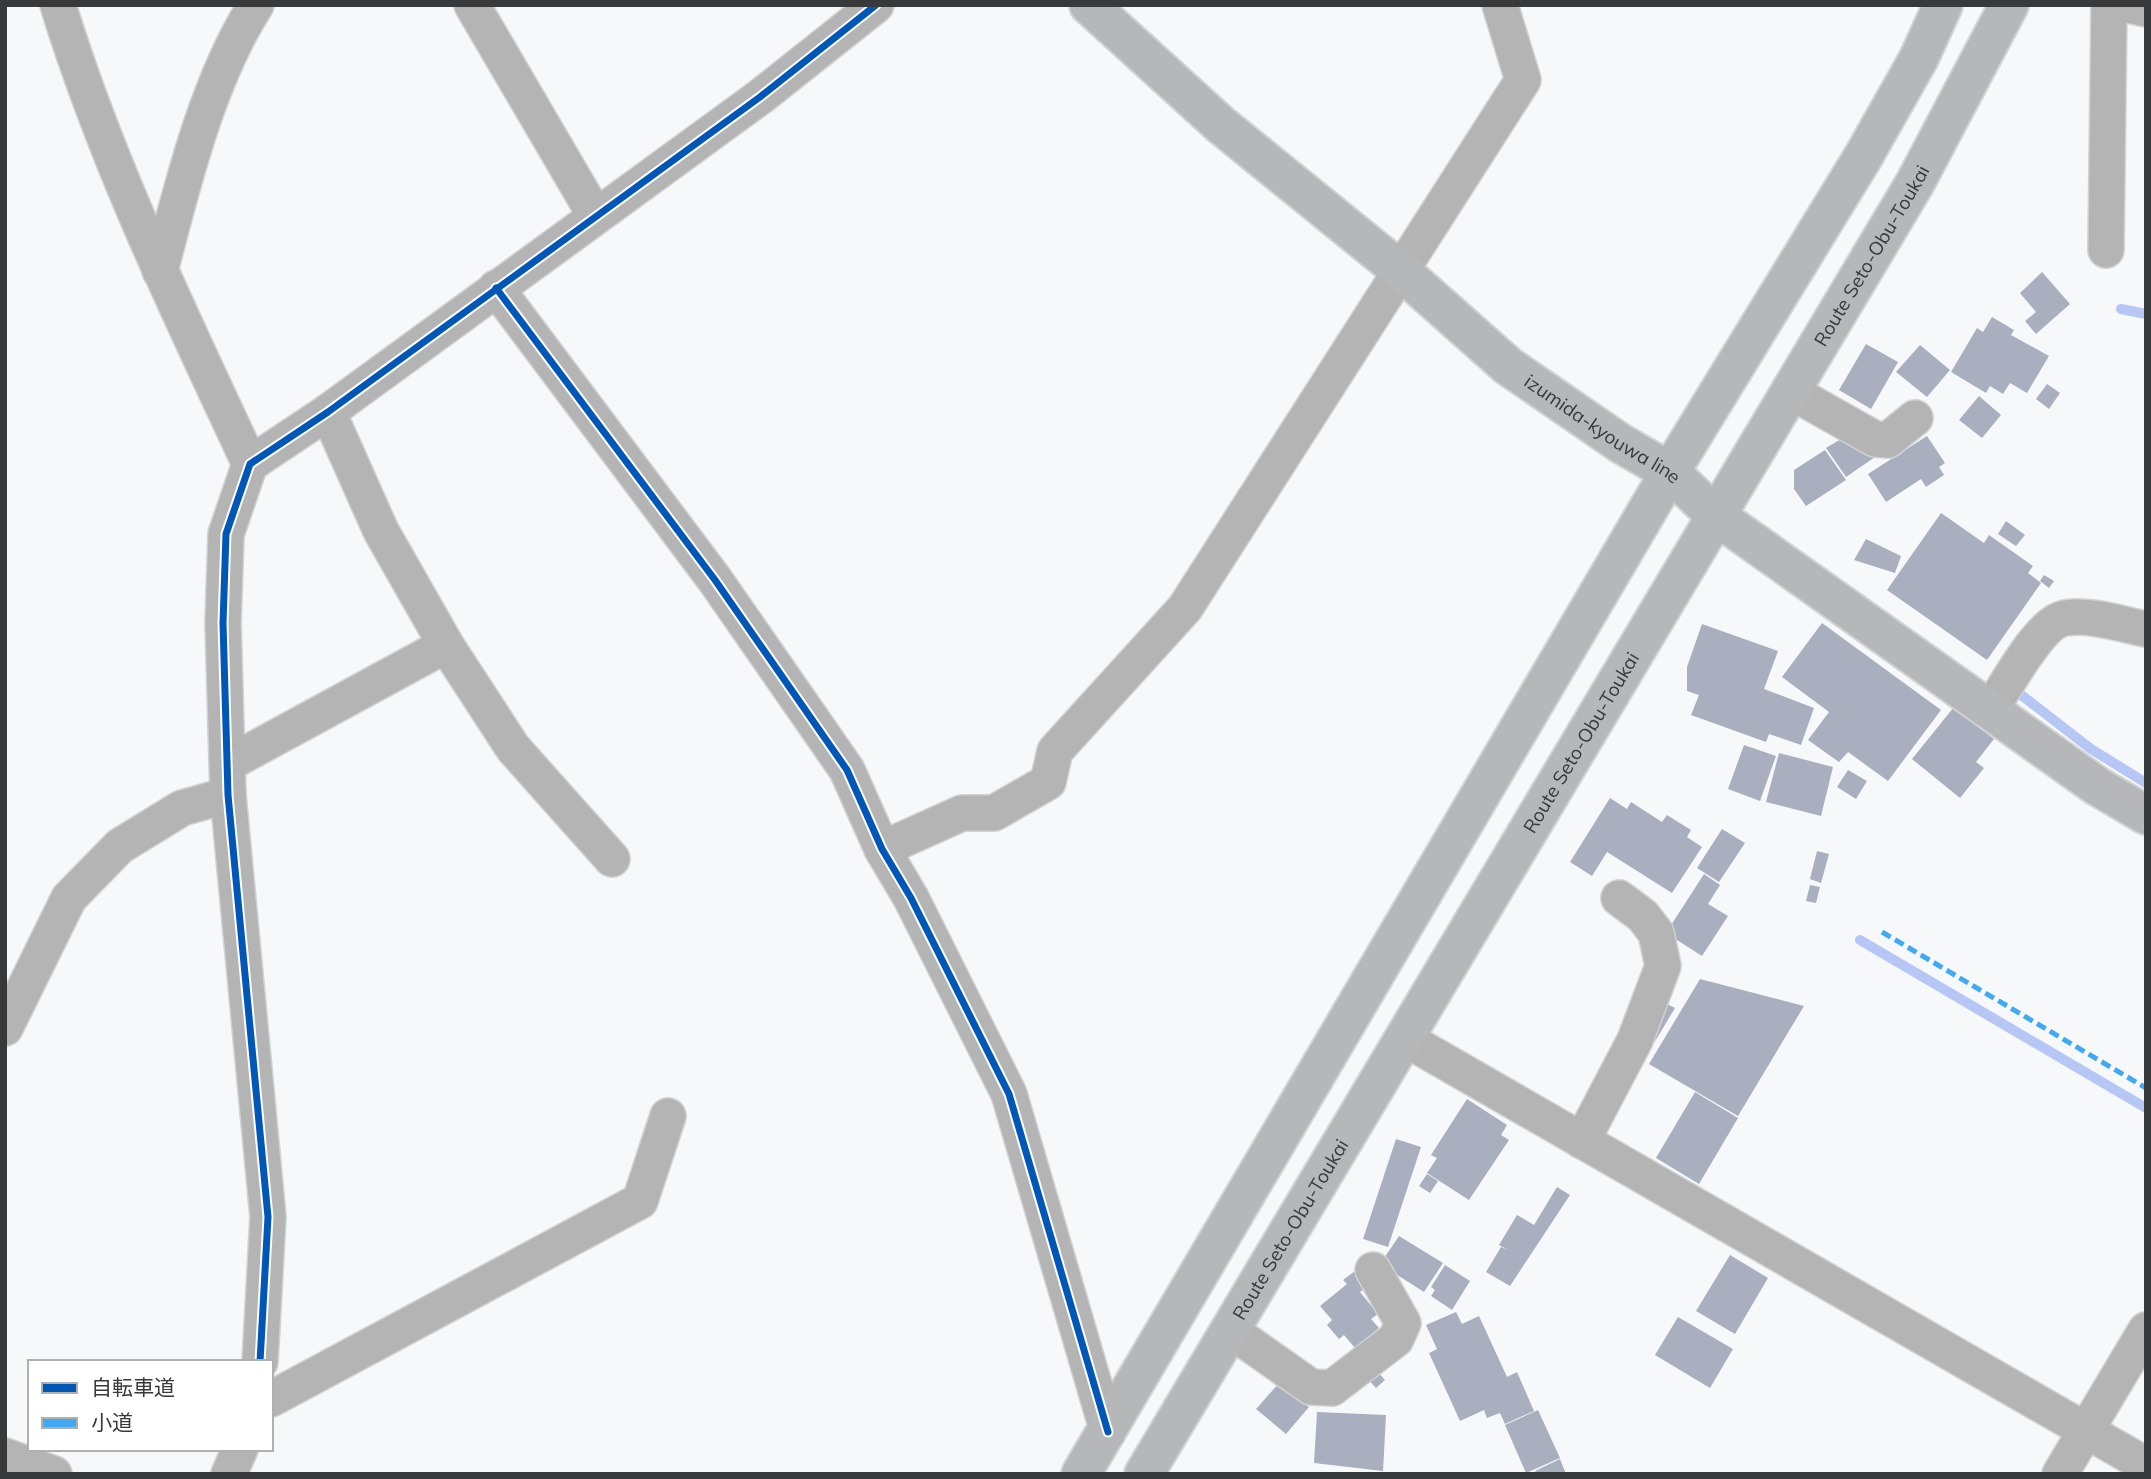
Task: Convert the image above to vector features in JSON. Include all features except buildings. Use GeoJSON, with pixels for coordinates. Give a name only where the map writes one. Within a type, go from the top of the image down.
{"type":"FeatureCollection","features":[{"type":"Feature","properties":{"kind":"main road","name":"izumida-kyouwa line"},"geometry":{"type":"LineString","coordinates":[[1089,5],[1221,125],[1401,271],[1508,366],[1620,443],[1671,472],[1715,515],[2097,786],[2146,815]]}},
{"type":"Feature","properties":{"kind":"main road"},"geometry":{"type":"LineString","coordinates":[[1081,1474],[1671,472],[1863,157],[1919,58],[1943,5]]}},
{"type":"Feature","properties":{"kind":"main road","name":"Route Seto-Obu-Toukai"},"geometry":{"type":"LineString","coordinates":[[1144,1474],[1915,183],[2009,5]]}},
{"type":"Feature","properties":{"kind":"street"},"geometry":{"type":"LineString","coordinates":[[58,5],[78,69],[160,271],[250,464]]}},
{"type":"Feature","properties":{"kind":"street"},"geometry":{"type":"LineString","coordinates":[[160,271],[188,163],[240,30],[256,5]]}},
{"type":"Feature","properties":{"kind":"street"},"geometry":{"type":"LineString","coordinates":[[472,5],[595,215]]}},
{"type":"Feature","properties":{"kind":"street"},"geometry":{"type":"LineString","coordinates":[[260,1360],[268,1217],[229,779],[223,622],[226,534],[250,464],[328,412],[760,97],[876,5]]}},
{"type":"Feature","properties":{"kind":"street"},"geometry":{"type":"LineString","coordinates":[[882,849],[962,813],[994,813],[1048,782],[1055,751],[1185,608],[1523,80],[1500,5]]}},
{"type":"Feature","properties":{"kind":"street"},"geometry":{"type":"LineString","coordinates":[[2106,250],[2109,5]]}},
{"type":"Feature","properties":{"kind":"street"},"geometry":{"type":"LineString","coordinates":[[2128,5],[2146,9]]}},
{"type":"Feature","properties":{"kind":"street"},"geometry":{"type":"LineString","coordinates":[[496,288],[715,580],[840,758],[882,849],[911,898],[1009,1094],[1108,1432]]}},
{"type":"Feature","properties":{"kind":"street"},"geometry":{"type":"LineString","coordinates":[[1790,391],[1875,439],[1888,440],[1915,418]]}},
{"type":"Feature","properties":{"kind":"street"},"geometry":{"type":"LineString","coordinates":[[328,412],[381,531],[446,645],[513,748],[612,859]]}},
{"type":"Feature","properties":{"kind":"street"},"geometry":{"type":"LineString","coordinates":[[1990,710],[2043,631],[2062,618],[2088,618],[2146,629]]}},
{"type":"Feature","properties":{"kind":"street"},"geometry":{"type":"LineString","coordinates":[[5,1028],[69,898],[120,846],[446,645]]}},
{"type":"Feature","properties":{"kind":"street"},"geometry":{"type":"LineString","coordinates":[[1582,1141],[1635,1040],[1663,966],[1656,933],[1643,916],[1619,898]]}},
{"type":"Feature","properties":{"kind":"street"},"geometry":{"type":"LineString","coordinates":[[1404,1038],[2146,1465]]}},
{"type":"Feature","properties":{"kind":"street"},"geometry":{"type":"LineString","coordinates":[[273,1398],[640,1201],[668,1116]]}},
{"type":"Feature","properties":{"kind":"street"},"geometry":{"type":"LineString","coordinates":[[1230,1330],[1311,1387],[1332,1388],[1396,1339],[1403,1323],[1373,1270]]}},
{"type":"Feature","properties":{"kind":"street"},"geometry":{"type":"LineString","coordinates":[[2060,1474],[2146,1330]]}},
{"type":"Feature","properties":{"kind":"street"},"geometry":{"type":"LineString","coordinates":[[229,1474],[239,1451]]}},
{"type":"Feature","properties":{"kind":"street"},"geometry":{"type":"LineString","coordinates":[[5,1456],[54,1474]]}},
{"type":"Feature","properties":{"kind":"waterway"},"geometry":{"type":"LineString","coordinates":[[2121,309],[2146,314]]}},
{"type":"Feature","properties":{"kind":"waterway"},"geometry":{"type":"LineString","coordinates":[[2020,694],[2091,749],[2146,783]]}},
{"type":"Feature","properties":{"kind":"waterway"},"geometry":{"type":"LineString","coordinates":[[1860,940],[2146,1108]]}},
{"type":"Feature","properties":{"kind":"marked path"},"geometry":{"type":"LineString","coordinates":[[1882,932],[2146,1088]]}},
{"type":"Feature","properties":{"kind":"cycle path"},"geometry":{"type":"LineString","coordinates":[[260,1360],[268,1217],[228,795],[223,623],[226,534],[250,464],[328,412],[760,97],[876,5]]}},
{"type":"Feature","properties":{"kind":"cycle path"},"geometry":{"type":"LineString","coordinates":[[496,288],[715,580],[847,770],[882,849],[911,898],[1009,1094],[1108,1432]]}}]}
